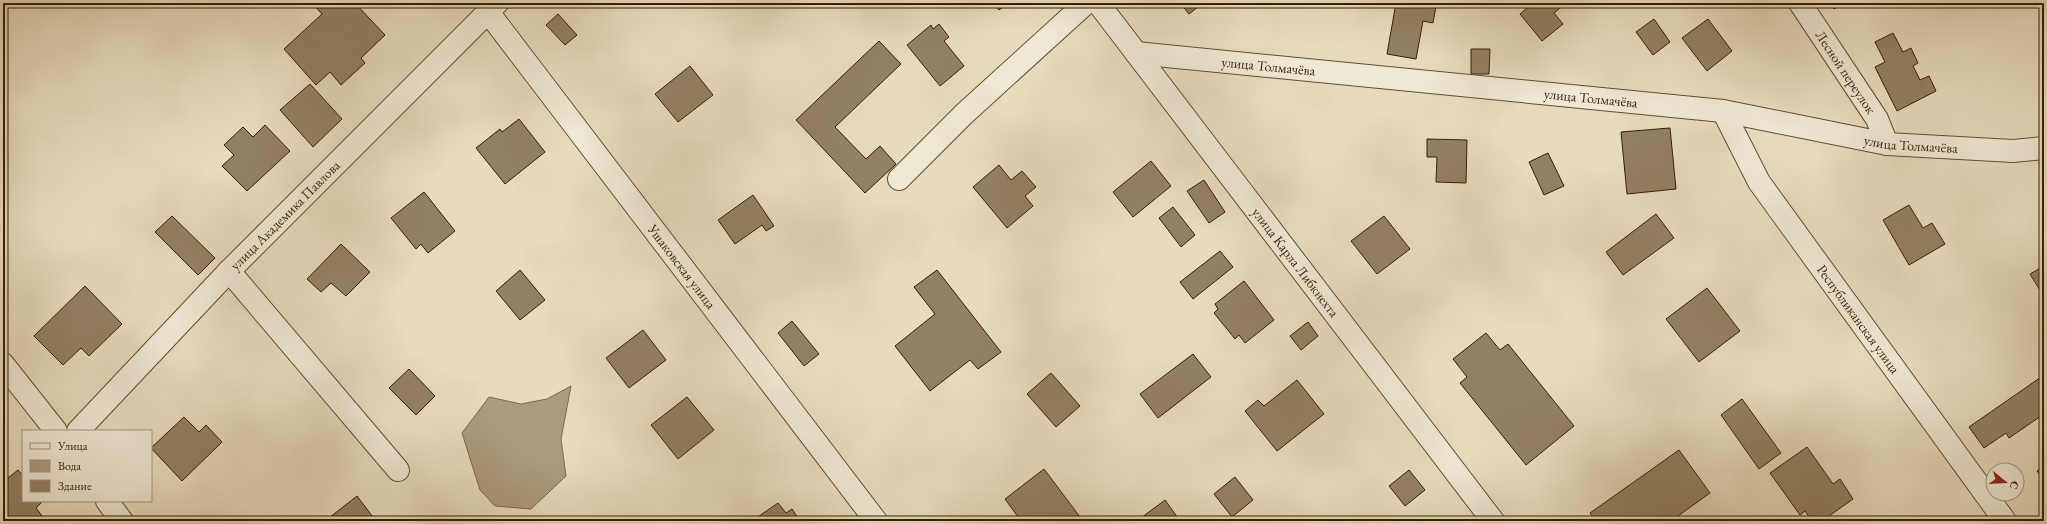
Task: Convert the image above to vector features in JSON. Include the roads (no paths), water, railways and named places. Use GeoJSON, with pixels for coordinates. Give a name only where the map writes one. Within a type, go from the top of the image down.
{"type":"FeatureCollection","features":[{"type":"Feature","properties":{"kind":"street"},"geometry":{"type":"LineString","coordinates":[[899,179],[964,114],[1086,3]]}},
{"type":"Feature","properties":{"kind":"street","name":"улица Карла Либкнехта"},"geometry":{"type":"LineString","coordinates":[[1098,3],[1493,521]]}},
{"type":"Feature","properties":{"kind":"street","name":"Лесной переулок"},"geometry":{"type":"LineString","coordinates":[[1800,3],[1877,119],[1887,144]]}},
{"type":"Feature","properties":{"kind":"street","name":"улица Академика Павлова"},"geometry":{"type":"LineString","coordinates":[[79,430],[229,271],[492,8]]}},
{"type":"Feature","properties":{"kind":"street","name":"Ушаковская улица"},"geometry":{"type":"LineString","coordinates":[[492,8],[876,521]]}},
{"type":"Feature","properties":{"kind":"street","name":"улица Толмачёва"},"geometry":{"type":"LineString","coordinates":[[1136,53],[1723,111],[1887,144],[2013,152],[2044,148]]}},
{"type":"Feature","properties":{"kind":"street","name":"Республиканская улица"},"geometry":{"type":"LineString","coordinates":[[1723,111],[1759,182],[2005,521]]}},
{"type":"Feature","properties":{"kind":"street"},"geometry":{"type":"LineString","coordinates":[[229,271],[398,470]]}},
{"type":"Feature","properties":{"kind":"street"},"geometry":{"type":"LineString","coordinates":[[3,364],[55,430]]}},
{"type":"Feature","properties":{"kind":"street"},"geometry":{"type":"LineString","coordinates":[[108,502],[122,521]]}},
{"type":"Feature","properties":{"kind":"water"},"geometry":{"type":"Polygon","coordinates":[[[571,386],[561,439],[566,476],[531,509],[495,506],[480,490],[462,433],[489,397],[521,404],[547,399],[571,386]]]}}]}
